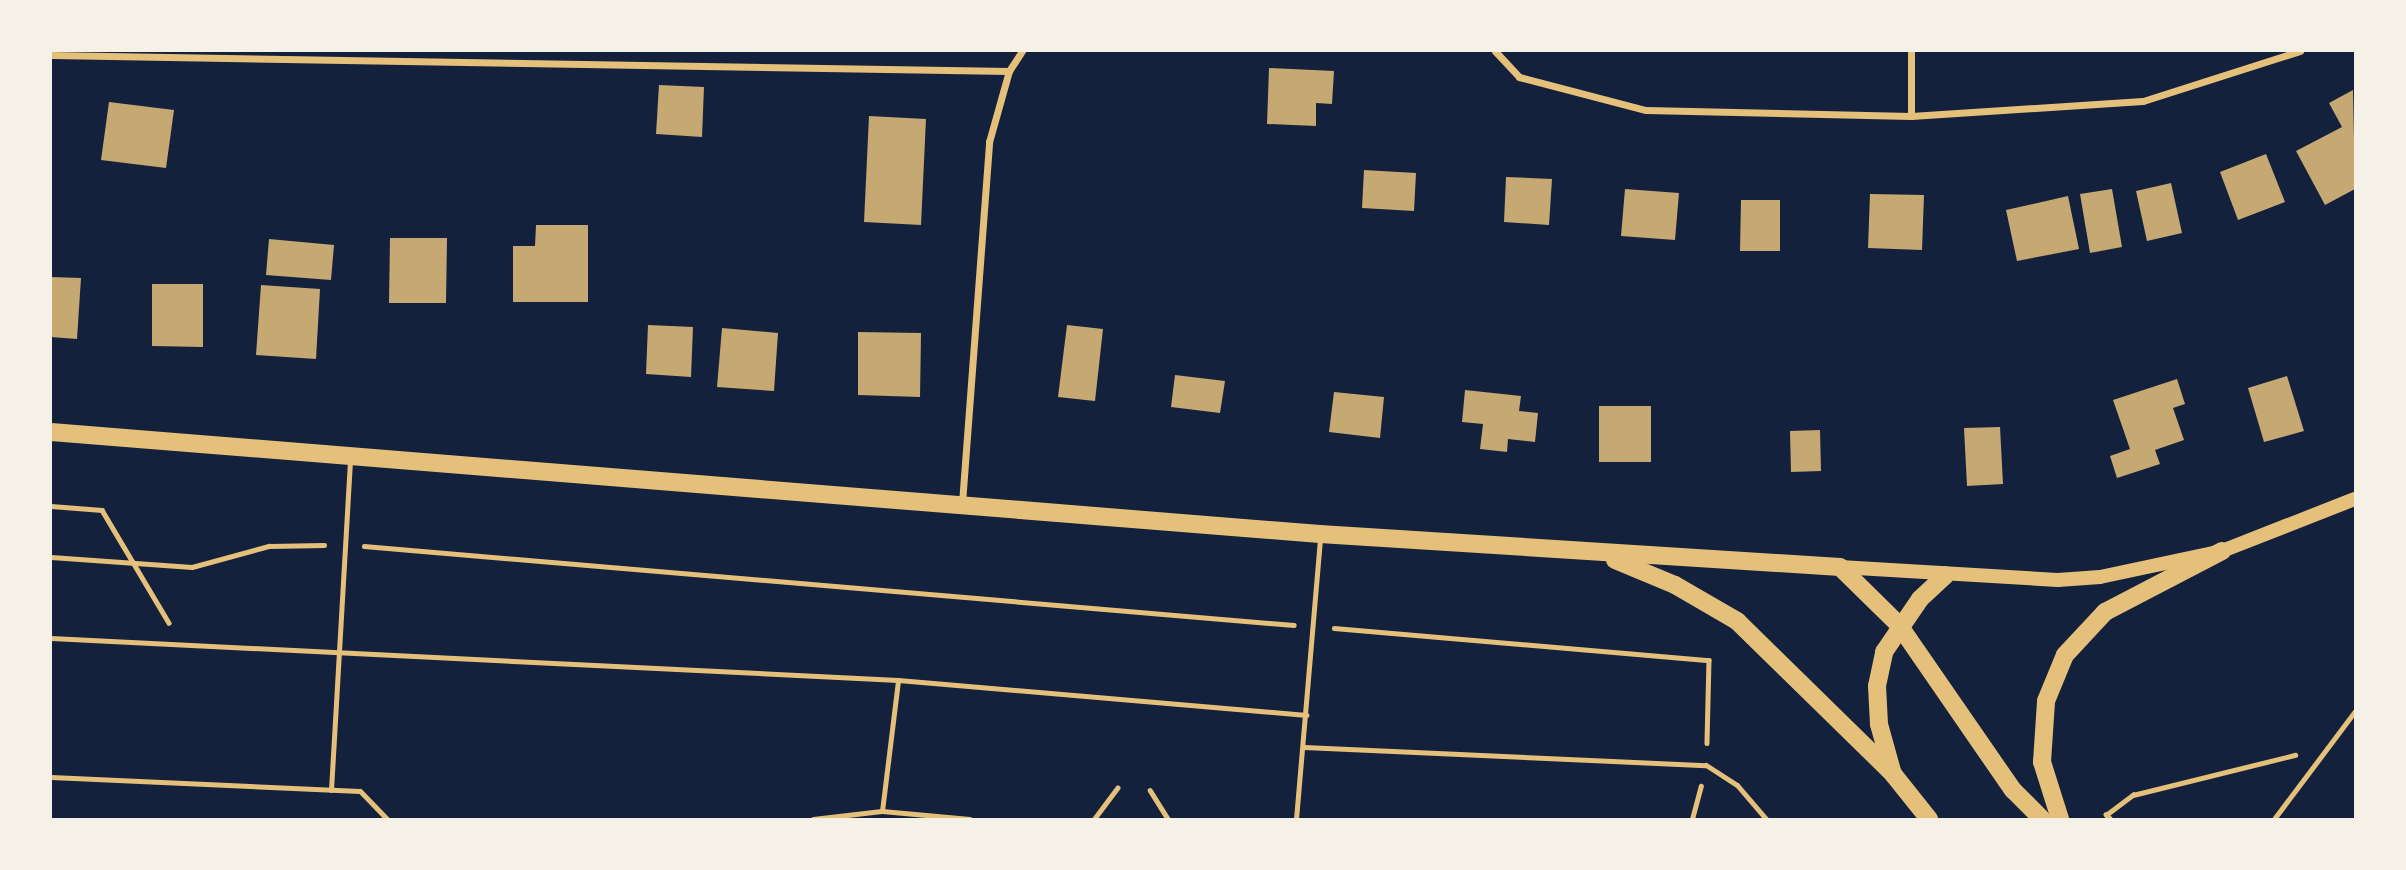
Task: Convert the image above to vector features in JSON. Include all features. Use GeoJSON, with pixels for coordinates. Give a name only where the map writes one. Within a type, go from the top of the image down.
{"type":"FeatureCollection","features":[{"type":"Feature","properties":{"kind":"main road"},"geometry":{"type":"LineString","coordinates":[[51,432],[1320,534],[1602,555],[1946,575],[2058,580],[2100,577],[2222,551]]}},
{"type":"Feature","properties":{"kind":"main road"},"geometry":{"type":"LineString","coordinates":[[2060,819],[2042,761],[2046,701],[2065,655],[2105,612],[2222,551],[2355,499]]}},
{"type":"Feature","properties":{"kind":"main road"},"geometry":{"type":"LineString","coordinates":[[1602,555],[1675,584],[1737,621],[1893,774],[1929,819]]}},
{"type":"Feature","properties":{"kind":"main road"},"geometry":{"type":"LineString","coordinates":[[1840,567],[1899,625],[2013,790],[2042,819]]}},
{"type":"Feature","properties":{"kind":"main road"},"geometry":{"type":"LineString","coordinates":[[1893,774],[1879,724],[1877,685],[1884,652],[1899,625],[1946,575]]}},
{"type":"Feature","properties":{"kind":"street"},"geometry":{"type":"LineString","coordinates":[[962,504],[989,142],[1009,71],[1022,51]]}},
{"type":"Feature","properties":{"kind":"street"},"geometry":{"type":"LineString","coordinates":[[1495,51],[1519,76],[1646,110],[1911,117],[2143,101],[2300,51]]}},
{"type":"Feature","properties":{"kind":"street"},"geometry":{"type":"LineString","coordinates":[[1910,51],[1911,117]]}},
{"type":"Feature","properties":{"kind":"street"},"geometry":{"type":"LineString","coordinates":[[51,55],[1009,71]]}},
{"type":"Feature","properties":{"kind":"lane"},"geometry":{"type":"LineString","coordinates":[[331,790],[350,456]]}},
{"type":"Feature","properties":{"kind":"lane"},"geometry":{"type":"LineString","coordinates":[[1296,819],[1307,715],[1320,534]]}},
{"type":"Feature","properties":{"kind":"lane"},"geometry":{"type":"LineString","coordinates":[[51,638],[898,680],[1307,715]]}},
{"type":"Feature","properties":{"kind":"lane"},"geometry":{"type":"LineString","coordinates":[[882,811],[898,680]]}},
{"type":"Feature","properties":{"kind":"lane"},"geometry":{"type":"LineString","coordinates":[[2274,819],[2355,711]]}},
{"type":"Feature","properties":{"kind":"lane"},"geometry":{"type":"LineString","coordinates":[[1304,747],[1706,765],[1737,785],[1766,819]]}},
{"type":"Feature","properties":{"kind":"lane"},"geometry":{"type":"LineString","coordinates":[[51,777],[360,791],[387,819]]}},
{"type":"Feature","properties":{"kind":"lane"},"geometry":{"type":"LineString","coordinates":[[813,819],[882,811],[970,819]]}},
{"type":"Feature","properties":{"kind":"path"},"geometry":{"type":"LineString","coordinates":[[51,506],[102,510],[182,645]]}},
{"type":"Feature","properties":{"kind":"path"},"geometry":{"type":"LineString","coordinates":[[51,557],[192,567],[269,546],[345,545],[1709,660],[1706,765],[1692,819]]}},
{"type":"Feature","properties":{"kind":"path"},"geometry":{"type":"LineString","coordinates":[[2110,819],[2106,814],[2133,795],[2328,747]]}},
{"type":"Feature","properties":{"kind":"path"},"geometry":{"type":"LineString","coordinates":[[1094,819],[1118,789]]}},
{"type":"Feature","properties":{"kind":"path"},"geometry":{"type":"LineString","coordinates":[[1150,790],[1168,819]]}},
{"type":"Feature","properties":{"kind":"building"},"geometry":{"type":"Polygon","coordinates":[[[1269,68],[1334,71],[1332,104],[1316,103],[1316,126],[1267,124],[1269,68]]]}},
{"type":"Feature","properties":{"kind":"building"},"geometry":{"type":"Polygon","coordinates":[[[659,85],[704,87],[702,137],[656,134],[659,85]]]}},
{"type":"Feature","properties":{"kind":"building"},"geometry":{"type":"Polygon","coordinates":[[[2353,90],[2355,189],[2325,205],[2296,151],[2342,127],[2329,103],[2353,90]]]}},
{"type":"Feature","properties":{"kind":"building"},"geometry":{"type":"Polygon","coordinates":[[[109,102],[174,110],[166,168],[101,160],[109,102]]]}},
{"type":"Feature","properties":{"kind":"building"},"geometry":{"type":"Polygon","coordinates":[[[869,116],[926,119],[921,225],[864,222],[869,116]]]}},
{"type":"Feature","properties":{"kind":"building"},"geometry":{"type":"Polygon","coordinates":[[[2266,154],[2285,202],[2238,220],[2220,172],[2266,154]]]}},
{"type":"Feature","properties":{"kind":"building"},"geometry":{"type":"Polygon","coordinates":[[[1364,170],[1416,173],[1414,211],[1362,208],[1364,170]]]}},
{"type":"Feature","properties":{"kind":"building"},"geometry":{"type":"Polygon","coordinates":[[[1506,177],[1552,179],[1549,225],[1504,222],[1506,177]]]}},
{"type":"Feature","properties":{"kind":"building"},"geometry":{"type":"Polygon","coordinates":[[[2171,183],[2182,233],[2147,241],[2136,191],[2171,183]]]}},
{"type":"Feature","properties":{"kind":"building"},"geometry":{"type":"Polygon","coordinates":[[[1625,189],[1679,193],[1675,240],[1621,236],[1625,189]]]}},
{"type":"Feature","properties":{"kind":"building"},"geometry":{"type":"Polygon","coordinates":[[[2112,189],[2122,247],[2090,253],[2080,194],[2112,189]]]}},
{"type":"Feature","properties":{"kind":"building"},"geometry":{"type":"Polygon","coordinates":[[[1870,194],[1924,195],[1922,250],[1868,248],[1870,194]]]}},
{"type":"Feature","properties":{"kind":"building"},"geometry":{"type":"Polygon","coordinates":[[[2068,196],[2079,249],[2017,261],[2006,210],[2068,196]]]}},
{"type":"Feature","properties":{"kind":"building"},"geometry":{"type":"Polygon","coordinates":[[[1741,200],[1780,200],[1780,251],[1740,251],[1741,200]]]}},
{"type":"Feature","properties":{"kind":"building"},"geometry":{"type":"Polygon","coordinates":[[[536,225],[588,225],[588,302],[513,302],[513,246],[535,246],[536,225]]]}},
{"type":"Feature","properties":{"kind":"building"},"geometry":{"type":"Polygon","coordinates":[[[390,238],[447,238],[446,303],[389,303],[390,238]]]}},
{"type":"Feature","properties":{"kind":"building"},"geometry":{"type":"Polygon","coordinates":[[[269,239],[334,245],[331,280],[266,275],[269,239]]]}},
{"type":"Feature","properties":{"kind":"building"},"geometry":{"type":"Polygon","coordinates":[[[51,277],[81,278],[77,339],[51,337],[51,277]]]}},
{"type":"Feature","properties":{"kind":"building"},"geometry":{"type":"Polygon","coordinates":[[[152,284],[203,284],[203,347],[152,346],[152,284]]]}},
{"type":"Feature","properties":{"kind":"building"},"geometry":{"type":"Polygon","coordinates":[[[261,285],[320,289],[316,359],[256,355],[261,285]]]}},
{"type":"Feature","properties":{"kind":"building"},"geometry":{"type":"Polygon","coordinates":[[[648,325],[693,327],[691,377],[646,374],[648,325]]]}},
{"type":"Feature","properties":{"kind":"building"},"geometry":{"type":"Polygon","coordinates":[[[1067,325],[1103,329],[1095,401],[1058,397],[1067,325]]]}},
{"type":"Feature","properties":{"kind":"building"},"geometry":{"type":"Polygon","coordinates":[[[722,328],[778,333],[774,391],[717,387],[722,328]]]}},
{"type":"Feature","properties":{"kind":"building"},"geometry":{"type":"Polygon","coordinates":[[[858,332],[921,333],[920,397],[858,395],[858,332]]]}},
{"type":"Feature","properties":{"kind":"building"},"geometry":{"type":"Polygon","coordinates":[[[1175,375],[1225,381],[1220,413],[1171,407],[1175,375]]]}},
{"type":"Feature","properties":{"kind":"building"},"geometry":{"type":"Polygon","coordinates":[[[2287,376],[2304,431],[2264,442],[2248,388],[2287,376]]]}},
{"type":"Feature","properties":{"kind":"building"},"geometry":{"type":"Polygon","coordinates":[[[2177,379],[2185,404],[2173,408],[2184,440],[2155,450],[2160,464],[2117,478],[2110,456],[2130,449],[2113,400],[2177,379]]]}},
{"type":"Feature","properties":{"kind":"building"},"geometry":{"type":"Polygon","coordinates":[[[1465,390],[1521,396],[1519,411],[1538,413],[1535,442],[1508,439],[1507,452],[1480,449],[1483,424],[1462,422],[1465,390]]]}},
{"type":"Feature","properties":{"kind":"building"},"geometry":{"type":"Polygon","coordinates":[[[1334,392],[1384,397],[1380,438],[1329,432],[1334,392]]]}},
{"type":"Feature","properties":{"kind":"building"},"geometry":{"type":"Polygon","coordinates":[[[1599,406],[1651,406],[1651,462],[1599,462],[1599,406]]]}},
{"type":"Feature","properties":{"kind":"building"},"geometry":{"type":"Polygon","coordinates":[[[2000,427],[2003,484],[1967,486],[1964,428],[2000,427]]]}},
{"type":"Feature","properties":{"kind":"building"},"geometry":{"type":"Polygon","coordinates":[[[1820,430],[1821,471],[1791,472],[1790,431],[1820,430]]]}}]}
